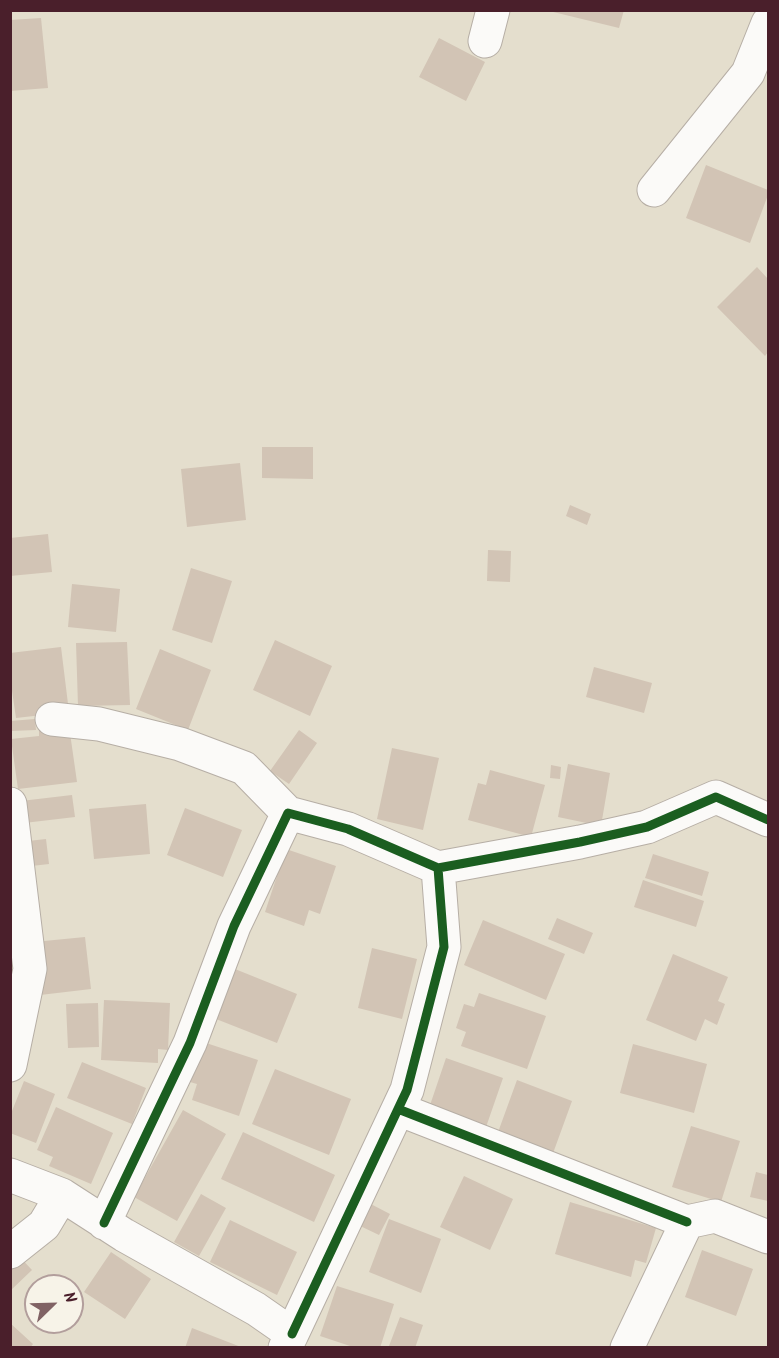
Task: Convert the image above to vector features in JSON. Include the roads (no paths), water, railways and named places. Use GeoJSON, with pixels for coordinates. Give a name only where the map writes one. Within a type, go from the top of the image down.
{"type":"FeatureCollection","features":[{"type":"Feature","properties":{"kind":"street"},"geometry":{"type":"LineString","coordinates":[[654,190],[748,73],[768,23]]}},
{"type":"Feature","properties":{"kind":"street"},"geometry":{"type":"LineString","coordinates":[[52,719],[99,724],[180,744],[233,764],[243,768],[288,813],[348,829],[438,868],[580,842],[647,826],[716,797],[768,820]]}},
{"type":"Feature","properties":{"kind":"street"},"geometry":{"type":"LineString","coordinates":[[10,804],[30,969],[10,1065]]}},
{"type":"Feature","properties":{"kind":"street"},"geometry":{"type":"LineString","coordinates":[[105,1223],[190,1043],[234,926],[288,813]]}},
{"type":"Feature","properties":{"kind":"street"},"geometry":{"type":"LineString","coordinates":[[10,1175],[62,1195],[105,1223],[256,1309],[289,1341],[407,1090],[444,947],[438,868]]}},
{"type":"Feature","properties":{"kind":"street"},"geometry":{"type":"LineString","coordinates":[[398,1108],[687,1222],[715,1216],[768,1237]]}},
{"type":"Feature","properties":{"kind":"street"},"geometry":{"type":"LineString","coordinates":[[10,1252],[44,1225],[62,1195]]}},
{"type":"Feature","properties":{"kind":"street"},"geometry":{"type":"LineString","coordinates":[[627,1347],[687,1222]]}}]}
